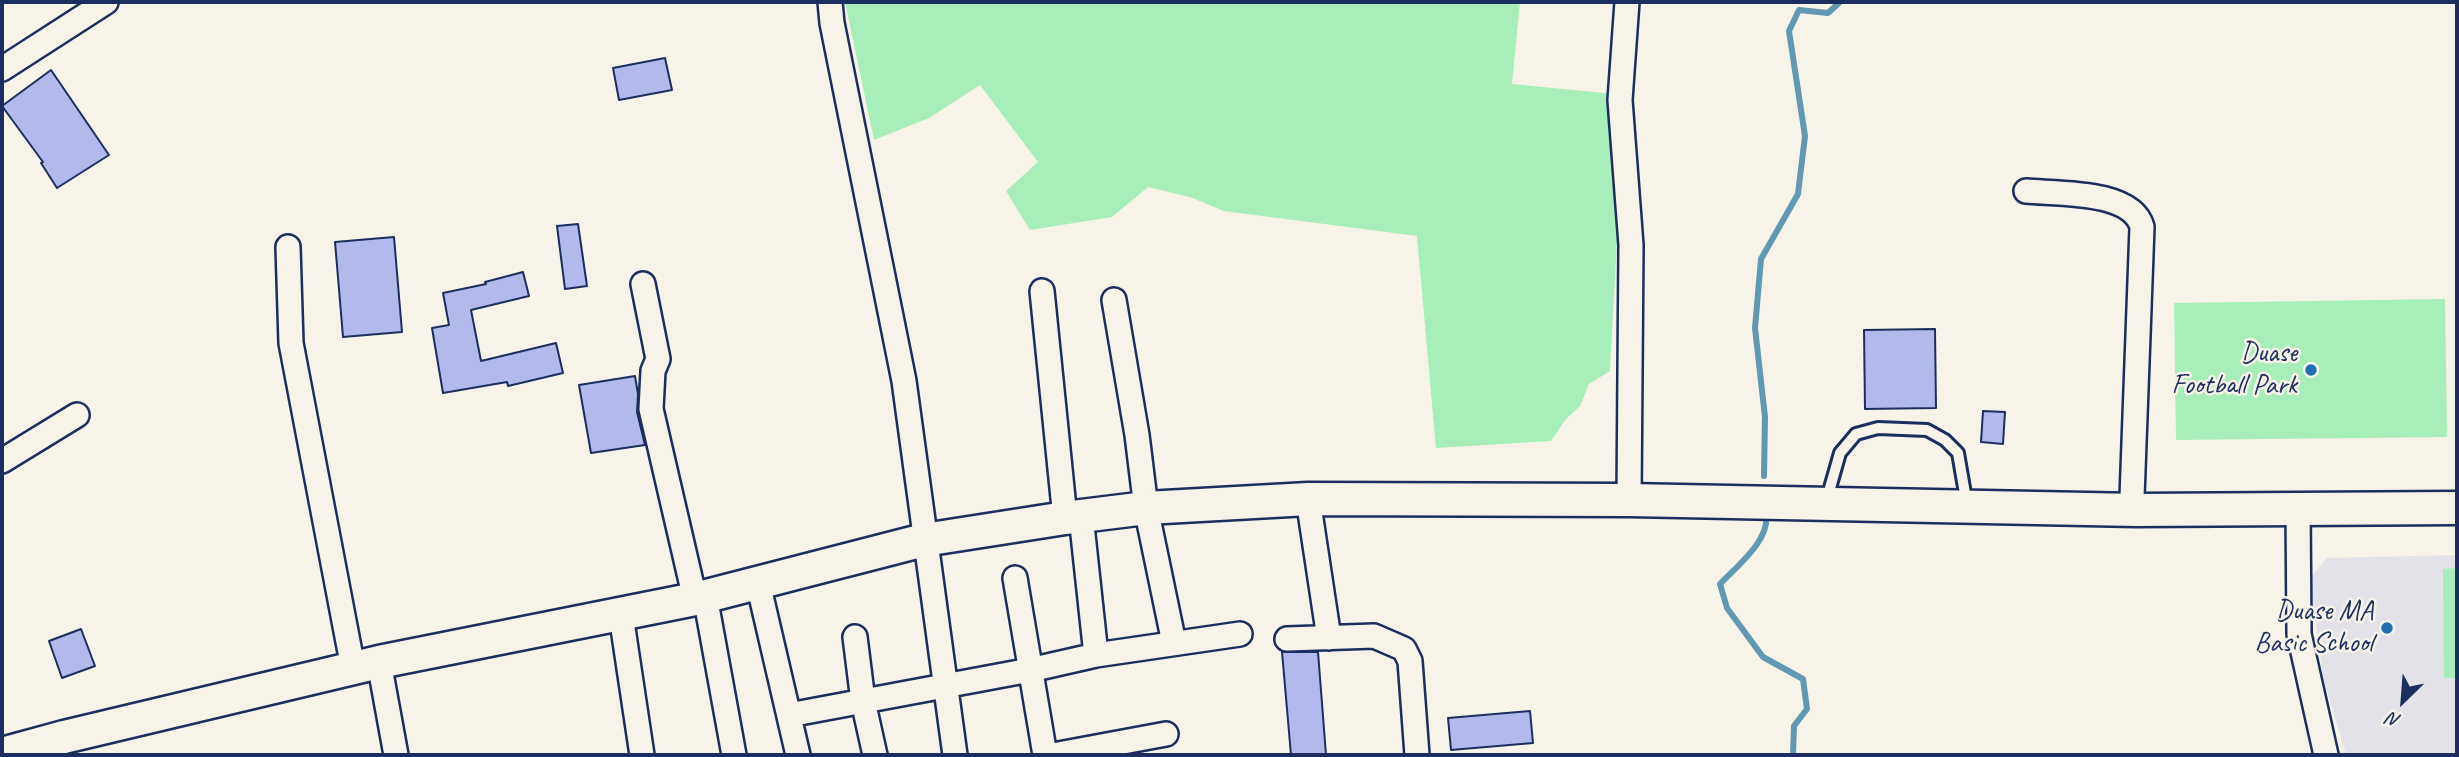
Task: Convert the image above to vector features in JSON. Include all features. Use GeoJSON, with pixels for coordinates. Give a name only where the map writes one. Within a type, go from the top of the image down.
{"type":"FeatureCollection","features":[{"type":"Feature","properties":{"kind":"street"},"geometry":{"type":"LineString","coordinates":[[2,69],[106,2]]}},
{"type":"Feature","properties":{"kind":"street"},"geometry":{"type":"LineString","coordinates":[[830,2],[904,381],[955,755]]}},
{"type":"Feature","properties":{"kind":"street"},"geometry":{"type":"LineString","coordinates":[[1626,2],[1620,100],[1631,245],[1629,500]]}},
{"type":"Feature","properties":{"kind":"street"},"geometry":{"type":"LineString","coordinates":[[2026,191],[2101,197],[2130,209],[2139,217],[2142,227],[2132,497],[2137,510]]}},
{"type":"Feature","properties":{"kind":"street"},"geometry":{"type":"LineString","coordinates":[[288,247],[291,343],[366,665],[396,755]]}},
{"type":"Feature","properties":{"kind":"street"},"geometry":{"type":"LineString","coordinates":[[643,284],[657,359],[653,371],[651,409],[700,598],[734,755]]}},
{"type":"Feature","properties":{"kind":"street"},"geometry":{"type":"LineString","coordinates":[[1042,291],[1073,517],[1096,655]]}},
{"type":"Feature","properties":{"kind":"street"},"geometry":{"type":"LineString","coordinates":[[1114,300],[1137,435],[1146,508],[1174,643]]}},
{"type":"Feature","properties":{"kind":"street"},"geometry":{"type":"LineString","coordinates":[[2,461],[77,415]]}},
{"type":"Feature","properties":{"kind":"street"},"geometry":{"type":"LineString","coordinates":[[1308,499],[1329,638]]}},
{"type":"Feature","properties":{"kind":"street"},"geometry":{"type":"LineString","coordinates":[[2,754],[366,665],[700,598],[924,540],[1146,508],[1308,499],[1629,500],[2137,510],[2457,508]]}},
{"type":"Feature","properties":{"kind":"street"},"geometry":{"type":"LineString","coordinates":[[2298,509],[2299,634],[2326,755]]}},
{"type":"Feature","properties":{"kind":"street"},"geometry":{"type":"LineString","coordinates":[[1015,578],[1045,755]]}},
{"type":"Feature","properties":{"kind":"street"},"geometry":{"type":"LineString","coordinates":[[758,583],[798,755]]}},
{"type":"Feature","properties":{"kind":"street"},"geometry":{"type":"LineString","coordinates":[[621,615],[642,755]]}},
{"type":"Feature","properties":{"kind":"street"},"geometry":{"type":"LineString","coordinates":[[789,715],[1096,655],[1240,634]]}},
{"type":"Feature","properties":{"kind":"street"},"geometry":{"type":"LineString","coordinates":[[1287,639],[1374,636],[1404,649],[1410,661],[1417,755]]}},
{"type":"Feature","properties":{"kind":"street"},"geometry":{"type":"LineString","coordinates":[[855,637],[863,701],[875,755]]}},
{"type":"Feature","properties":{"kind":"street"},"geometry":{"type":"LineString","coordinates":[[1053,755],[1166,734]]}},
{"type":"Feature","properties":{"kind":"lane"},"geometry":{"type":"LineString","coordinates":[[1826,505],[1840,453],[1856,434],[1878,428],[1927,430],[1945,440],[1958,453],[1967,507]]}},
{"type":"Feature","properties":{"kind":"shaded area","name":"Duase MA Basic School"},"geometry":{"type":"Polygon","coordinates":[[[2457,555],[2457,755],[2346,755],[2323,677],[2310,578],[2327,558],[2457,555]]]}},
{"type":"Feature","properties":{"kind":"green space"},"geometry":{"type":"Polygon","coordinates":[[[845,2],[1520,2],[1512,84],[1614,94],[1620,185],[1610,371],[1589,384],[1580,406],[1566,419],[1551,441],[1436,448],[1417,236],[1224,211],[1190,197],[1148,187],[1112,217],[1030,230],[1006,191],[1038,162],[980,85],[929,118],[874,140],[845,2]]]}},
{"type":"Feature","properties":{"kind":"green space","name":"Duase Football Park"},"geometry":{"type":"Polygon","coordinates":[[[2445,299],[2447,437],[2176,440],[2174,303],[2445,299]]]}},
{"type":"Feature","properties":{"kind":"green space"},"geometry":{"type":"Polygon","coordinates":[[[2457,568],[2457,678],[2444,678],[2443,569],[2457,568]]]}},
{"type":"Feature","properties":{"kind":"building"},"geometry":{"type":"Polygon","coordinates":[[[665,58],[672,90],[619,100],[613,68],[665,58]]]}},
{"type":"Feature","properties":{"kind":"building"},"geometry":{"type":"Polygon","coordinates":[[[51,70],[109,155],[57,188],[41,163],[43,162],[2,106],[51,70]]]}},
{"type":"Feature","properties":{"kind":"building"},"geometry":{"type":"Polygon","coordinates":[[[578,224],[587,286],[565,289],[557,226],[578,224]]]}},
{"type":"Feature","properties":{"kind":"building"},"geometry":{"type":"Polygon","coordinates":[[[394,237],[402,332],[343,337],[335,242],[394,237]]]}},
{"type":"Feature","properties":{"kind":"building"},"geometry":{"type":"Polygon","coordinates":[[[523,272],[529,296],[471,310],[481,361],[556,343],[563,373],[508,386],[507,382],[443,393],[432,328],[449,325],[443,293],[486,284],[485,282],[523,272]]]}},
{"type":"Feature","properties":{"kind":"building"},"geometry":{"type":"Polygon","coordinates":[[[1935,329],[1936,408],[1865,409],[1864,330],[1935,329]]]}},
{"type":"Feature","properties":{"kind":"building"},"geometry":{"type":"Polygon","coordinates":[[[635,376],[637,412],[645,445],[591,453],[579,385],[635,376]]]}},
{"type":"Feature","properties":{"kind":"building"},"geometry":{"type":"Polygon","coordinates":[[[1983,411],[2005,412],[2003,444],[1981,442],[1983,411]]]}},
{"type":"Feature","properties":{"kind":"building"},"geometry":{"type":"Polygon","coordinates":[[[81,629],[95,666],[62,678],[49,641],[81,629]]]}},
{"type":"Feature","properties":{"kind":"building"},"geometry":{"type":"Polygon","coordinates":[[[1282,652],[1318,652],[1326,755],[1291,755],[1282,652]]]}},
{"type":"Feature","properties":{"kind":"building"},"geometry":{"type":"Polygon","coordinates":[[[1530,711],[1533,743],[1451,750],[1448,718],[1530,711]]]}},
{"type":"Feature","properties":{"kind":"waterway"},"geometry":{"type":"LineString","coordinates":[[1764,476],[1765,417],[1755,328],[1761,259],[1798,194],[1805,136],[1789,31],[1799,10],[1828,13],[1840,2]]}},
{"type":"Feature","properties":{"kind":"waterway"},"geometry":{"type":"LineString","coordinates":[[1766,512],[1766,522],[1758,542],[1720,584],[1727,608],[1763,657],[1803,679],[1807,709],[1794,726],[1793,755]]}},
{"type":"Feature","properties":{"kind":"place","name":"Duase Football Park"},"geometry":{"type":"Point","coordinates":[2311,370]}},
{"type":"Feature","properties":{"kind":"place","name":"Duase MA Basic School"},"geometry":{"type":"Point","coordinates":[2387,628]}}]}
